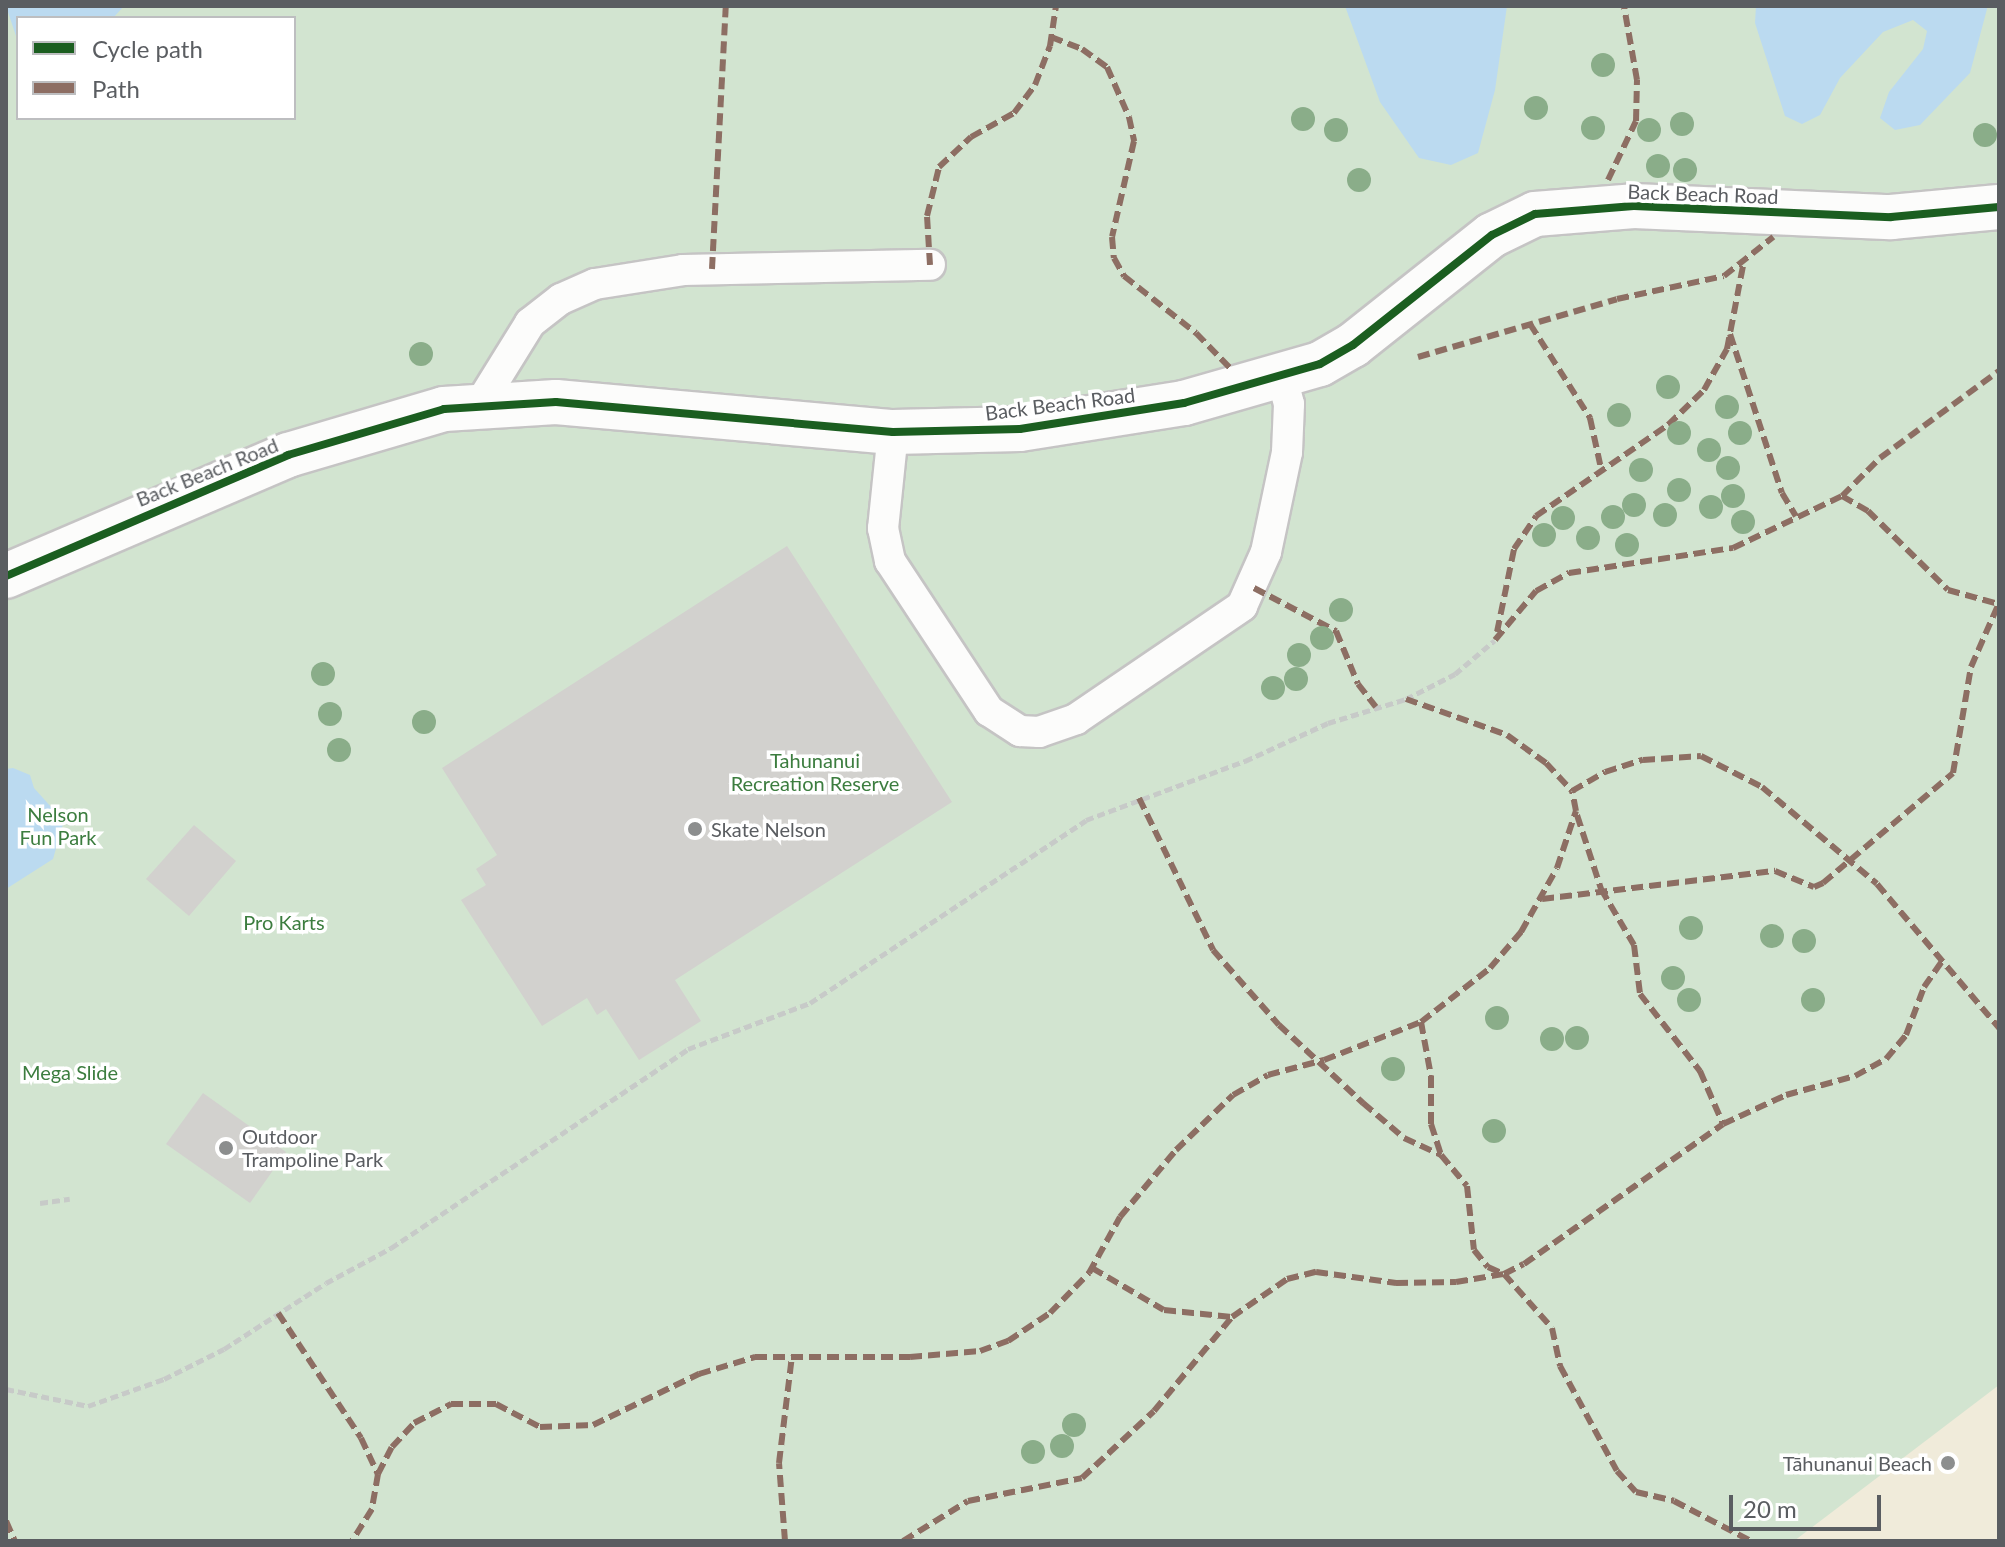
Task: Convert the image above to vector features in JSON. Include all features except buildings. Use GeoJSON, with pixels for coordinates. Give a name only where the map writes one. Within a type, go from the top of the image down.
{"type":"FeatureCollection","features":[{"type":"Feature","properties":{"kind":"street","name":"Back Beach Road"},"geometry":{"type":"LineString","coordinates":[[6,576],[288,455],[444,409],[556,402],[893,432],[1020,429],[1159,408],[1282,378],[1353,345],[1450,265],[1535,214],[1634,206],[1891,217],[1999,207]]}},
{"type":"Feature","properties":{"kind":"lane"},"geometry":{"type":"LineString","coordinates":[[478,407],[530,323],[561,299],[595,284],[683,270],[930,265]]}},
{"type":"Feature","properties":{"kind":"lane"},"geometry":{"type":"LineString","coordinates":[[893,432],[883,528],[890,561],[989,711],[1020,731],[1039,732],[1076,719],[1202,639],[1242,606],[1266,552],[1287,452],[1290,416],[1282,378]]}},
{"type":"Feature","properties":{"kind":"path"},"geometry":{"type":"LineString","coordinates":[[6,1389],[88,1406],[212,1355],[391,1248],[688,1049],[810,1003],[1086,820],[1245,761],[1328,723],[1406,699],[1455,674],[1495,640]]}},
{"type":"Feature","properties":{"kind":"path"},"geometry":{"type":"LineString","coordinates":[[40,1203],[70,1199]]}},
{"type":"Feature","properties":{"kind":"green space","name":"Tahunanui Recreation Reserve"},"geometry":{"type":"Polygon","coordinates":[[[6,6],[1999,6],[1999,1541],[6,1541],[6,6]]]}},
{"type":"Feature","properties":{"kind":"sand","name":"Tāhunanui Beach"},"geometry":{"type":"Polygon","coordinates":[[[1999,1385],[1999,1541],[1794,1541],[1999,1385]]]}},
{"type":"Feature","properties":{"kind":"water"},"geometry":{"type":"Polygon","coordinates":[[[6,6],[124,6],[115,16],[16,16],[16,36],[6,6]]]}},
{"type":"Feature","properties":{"kind":"water"},"geometry":{"type":"Polygon","coordinates":[[[1345,6],[1507,6],[1495,90],[1478,153],[1451,165],[1419,158],[1380,102],[1345,6]]]}},
{"type":"Feature","properties":{"kind":"water"},"geometry":{"type":"Polygon","coordinates":[[[1756,6],[1987,6],[1987,9],[1970,73],[1920,125],[1895,130],[1880,118],[1889,92],[1923,49],[1927,31],[1913,20],[1883,32],[1840,78],[1820,115],[1802,124],[1785,116],[1755,23],[1756,6]]]}},
{"type":"Feature","properties":{"kind":"water"},"geometry":{"type":"Polygon","coordinates":[[[13,768],[30,775],[34,788],[52,808],[51,816],[63,824],[53,859],[6,889],[6,769],[13,768]]]}},
{"type":"Feature","properties":{"kind":"marked path"},"geometry":{"type":"LineString","coordinates":[[712,269],[726,6]]}},
{"type":"Feature","properties":{"kind":"marked path"},"geometry":{"type":"LineString","coordinates":[[930,265],[927,216],[939,167],[971,137],[1014,113],[1035,85],[1050,46],[1056,6]]}},
{"type":"Feature","properties":{"kind":"marked path"},"geometry":{"type":"LineString","coordinates":[[1608,180],[1636,121],[1637,80],[1624,6]]}},
{"type":"Feature","properties":{"kind":"marked path"},"geometry":{"type":"LineString","coordinates":[[1051,37],[1082,49],[1107,67],[1129,117],[1134,141],[1112,237],[1114,258],[1124,276],[1196,333],[1230,368]]}},
{"type":"Feature","properties":{"kind":"marked path"},"geometry":{"type":"LineString","coordinates":[[1418,357],[1617,299],[1724,276],[1773,237]]}},
{"type":"Feature","properties":{"kind":"marked path"},"geometry":{"type":"LineString","coordinates":[[1497,632],[1514,549],[1536,516],[1668,425],[1704,390],[1727,349],[1743,266]]}},
{"type":"Feature","properties":{"kind":"marked path"},"geometry":{"type":"LineString","coordinates":[[1530,324],[1590,418],[1602,473]]}},
{"type":"Feature","properties":{"kind":"marked path"},"geometry":{"type":"LineString","coordinates":[[1730,334],[1782,493],[1796,516]]}},
{"type":"Feature","properties":{"kind":"marked path"},"geometry":{"type":"LineString","coordinates":[[1495,640],[1536,591],[1569,573],[1733,548],[1842,496],[1880,458],[1999,371]]}},
{"type":"Feature","properties":{"kind":"marked path"},"geometry":{"type":"LineString","coordinates":[[1842,496],[1868,511],[1948,590],[1998,604]]}},
{"type":"Feature","properties":{"kind":"marked path"},"geometry":{"type":"LineString","coordinates":[[1254,588],[1336,631],[1358,684],[1376,707]]}},
{"type":"Feature","properties":{"kind":"marked path"},"geometry":{"type":"LineString","coordinates":[[1542,899],[1775,871],[1814,887],[1823,883],[1953,773],[1971,667],[1999,603]]}},
{"type":"Feature","properties":{"kind":"marked path"},"geometry":{"type":"LineString","coordinates":[[1406,699],[1507,735],[1546,763],[1572,791],[1605,772],[1643,760],[1701,756],[1762,787],[1877,884],[1999,1028]]}},
{"type":"Feature","properties":{"kind":"marked path"},"geometry":{"type":"LineString","coordinates":[[378,1474],[392,1447],[414,1423],[451,1404],[496,1404],[540,1427],[593,1425],[699,1374],[755,1357],[910,1357],[980,1351],[1008,1341],[1050,1313],[1089,1273],[1120,1217],[1176,1150],[1233,1095],[1268,1075],[1324,1060],[1421,1022],[1490,968],[1521,932],[1557,868],[1576,811],[1572,791]]}},
{"type":"Feature","properties":{"kind":"marked path"},"geometry":{"type":"LineString","coordinates":[[1139,798],[1213,950],[1279,1025],[1363,1103],[1404,1138],[1441,1155]]}},
{"type":"Feature","properties":{"kind":"marked path"},"geometry":{"type":"LineString","coordinates":[[1577,815],[1601,889],[1634,945],[1640,994],[1700,1071],[1723,1124]]}},
{"type":"Feature","properties":{"kind":"marked path"},"geometry":{"type":"LineString","coordinates":[[903,1541],[968,1501],[1082,1478],[1154,1411],[1232,1317],[1287,1279],[1316,1272],[1396,1283],[1456,1282],[1504,1274],[1524,1264],[1723,1124],[1786,1095],[1855,1076],[1886,1059],[1906,1035],[1924,987],[1942,961]]}},
{"type":"Feature","properties":{"kind":"marked path"},"geometry":{"type":"LineString","coordinates":[[1421,1022],[1431,1076],[1431,1124],[1441,1155],[1467,1186],[1474,1250],[1488,1267],[1504,1274],[1552,1328],[1560,1366],[1617,1471],[1636,1492],[1674,1501],[1751,1541]]}},
{"type":"Feature","properties":{"kind":"marked path"},"geometry":{"type":"LineString","coordinates":[[1092,1268],[1164,1310],[1232,1317]]}},
{"type":"Feature","properties":{"kind":"marked path"},"geometry":{"type":"LineString","coordinates":[[278,1313],[361,1438],[378,1474],[372,1509],[352,1541]]}},
{"type":"Feature","properties":{"kind":"marked path"},"geometry":{"type":"LineString","coordinates":[[785,1541],[779,1463],[792,1356]]}},
{"type":"Feature","properties":{"kind":"marked path"},"geometry":{"type":"LineString","coordinates":[[6,1521],[15,1541]]}},
{"type":"Feature","properties":{"kind":"cycle path"},"geometry":{"type":"LineString","coordinates":[[6,576],[288,455],[444,409],[556,402],[893,432],[1020,429],[1184,403],[1320,364],[1353,345],[1492,235],[1535,214],[1634,206],[1891,217],[1999,207]]}},
{"type":"Feature","properties":{"kind":"place","name":"Skate Nelson"},"geometry":{"type":"Point","coordinates":[695,829]}},
{"type":"Feature","properties":{"kind":"place","name":"Outdoor Trampoline Park"},"geometry":{"type":"Point","coordinates":[226,1148]}},
{"type":"Feature","properties":{"kind":"place","name":"Tāhunanui Beach"},"geometry":{"type":"Point","coordinates":[1948,1463]}},
{"type":"Feature","properties":{"kind":"park label","name":"Nelson Fun Park"},"geometry":{"type":"Point","coordinates":[58,826]}},
{"type":"Feature","properties":{"kind":"park label","name":"Pro Karts"},"geometry":{"type":"Point","coordinates":[284,922]}},
{"type":"Feature","properties":{"kind":"park label","name":"Mega Slide"},"geometry":{"type":"Point","coordinates":[70,1072]}}]}
